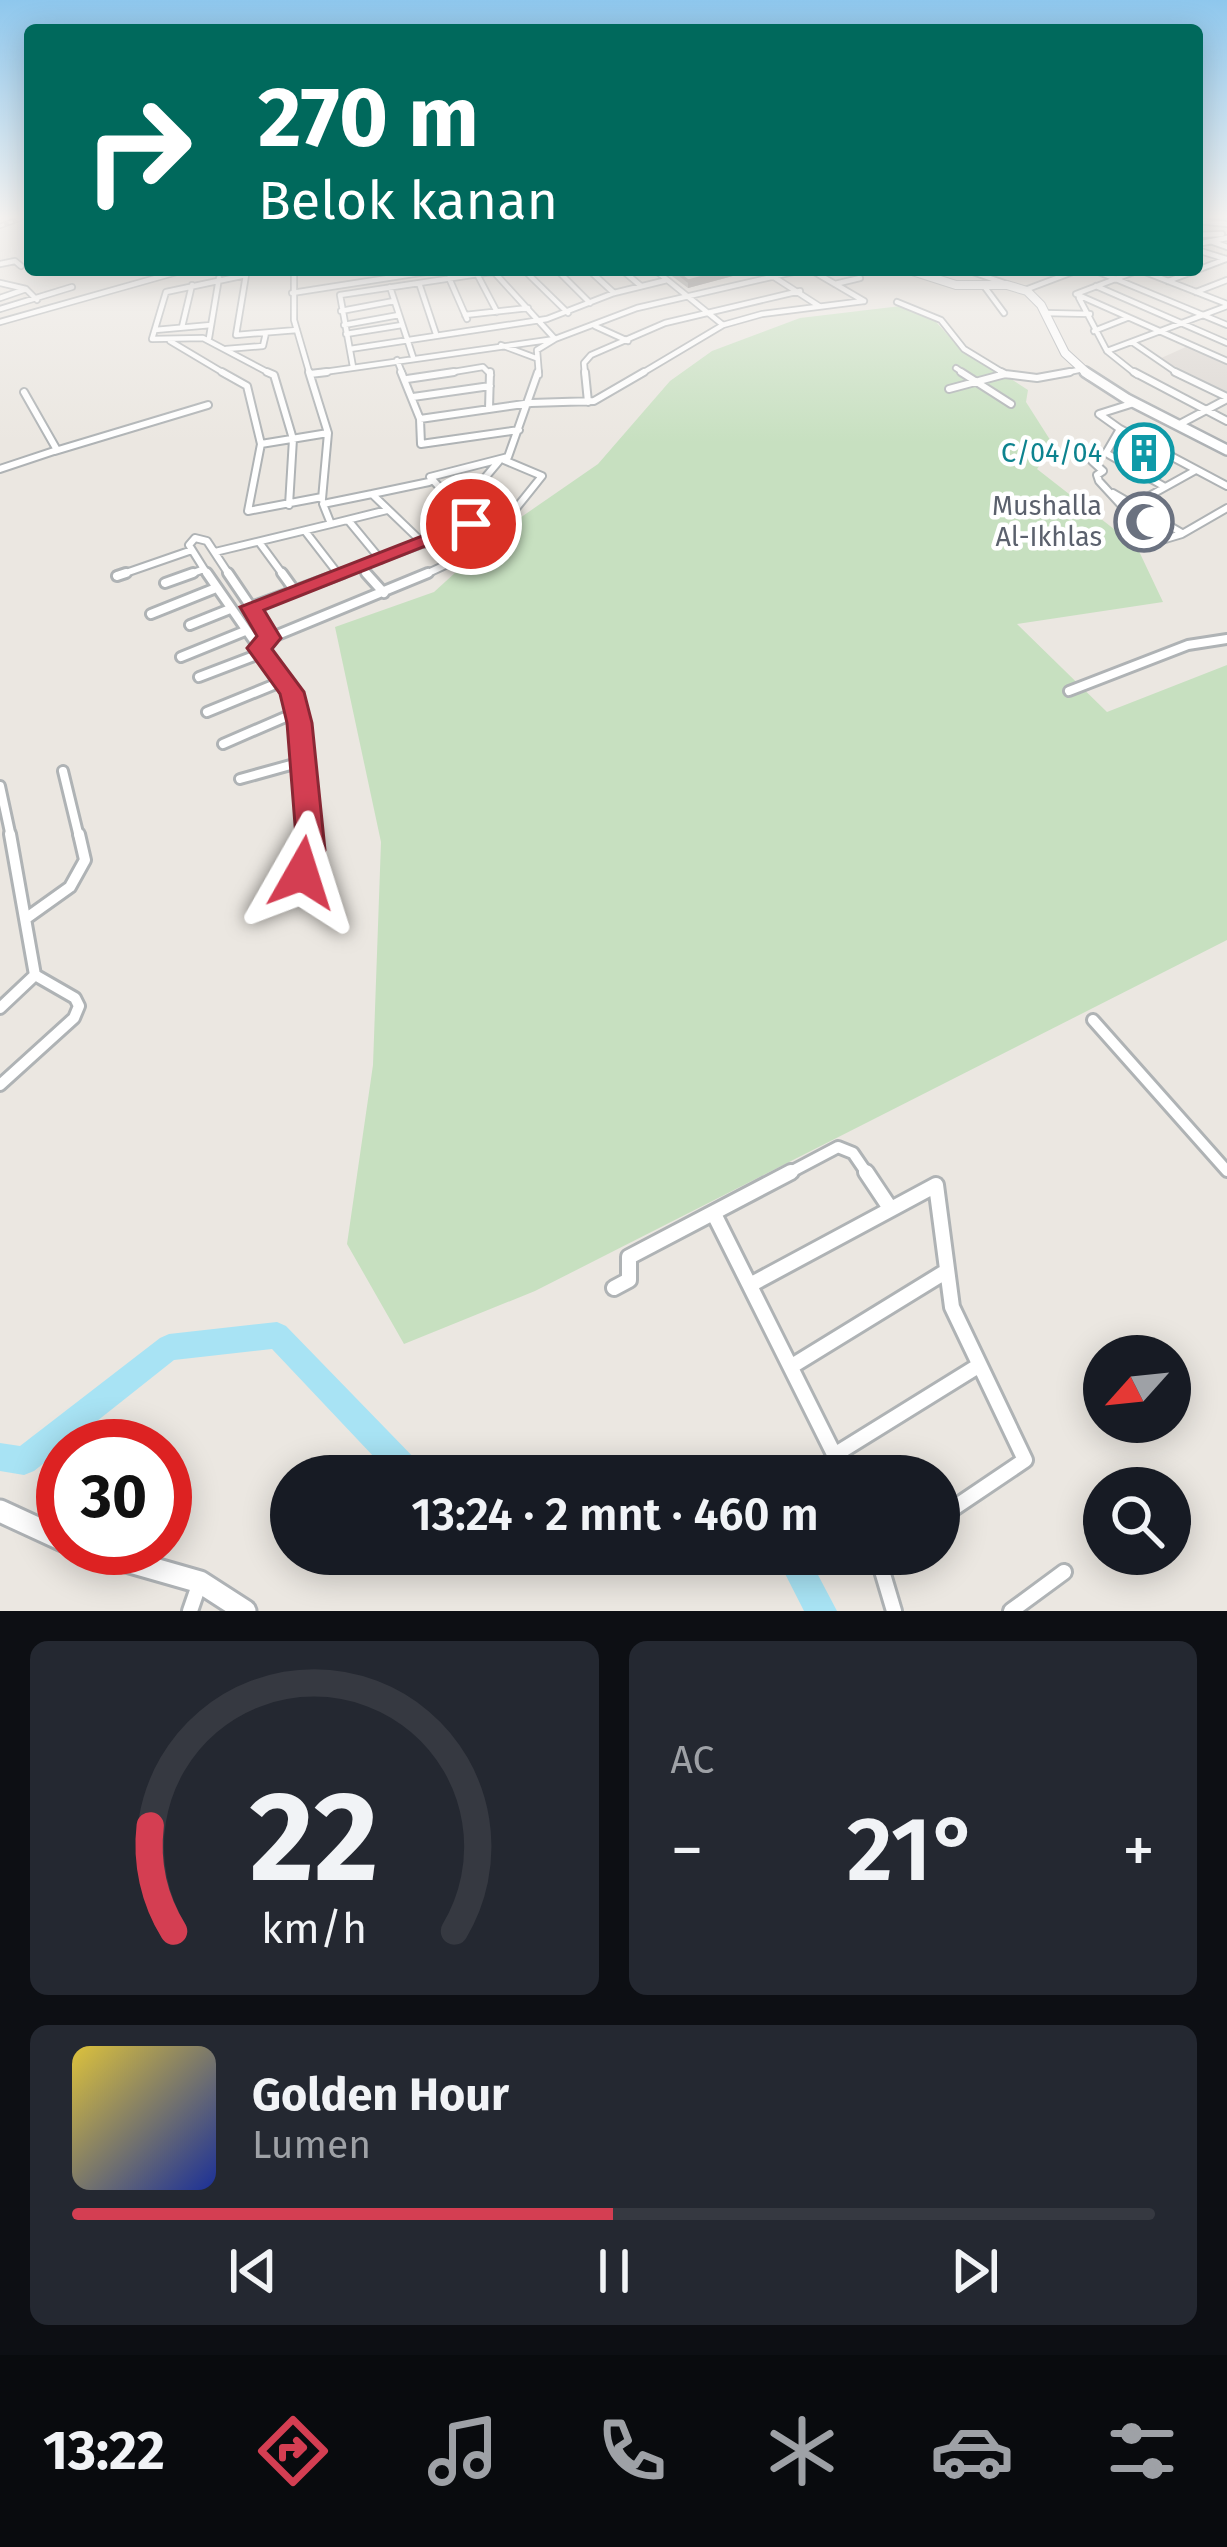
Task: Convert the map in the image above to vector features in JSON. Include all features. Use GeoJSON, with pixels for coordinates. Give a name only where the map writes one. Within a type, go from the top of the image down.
{"type":"FeatureCollection","features":[{"type":"Feature","properties":{"kind":"street"},"geometry":{"type":"LineString","coordinates":[[29,292],[46,307]]}},
{"type":"Feature","properties":{"kind":"street"},"geometry":{"type":"LineString","coordinates":[[0,309],[54,292]]}},
{"type":"Feature","properties":{"kind":"street"},"geometry":{"type":"LineString","coordinates":[[0,322],[93,292]]}},
{"type":"Feature","properties":{"kind":"street"},"geometry":{"type":"LineString","coordinates":[[168,292],[162,294],[153,340],[297,330]]}},
{"type":"Feature","properties":{"kind":"street"},"geometry":{"type":"LineString","coordinates":[[182,327],[189,292]]}},
{"type":"Feature","properties":{"kind":"street"},"geometry":{"type":"LineString","coordinates":[[206,338],[217,292]]}},
{"type":"Feature","properties":{"kind":"street"},"geometry":{"type":"LineString","coordinates":[[236,335],[242,292]]}},
{"type":"Feature","properties":{"kind":"street"},"geometry":{"type":"LineString","coordinates":[[297,292],[292,293],[297,330],[328,433],[322,500],[331,524]]}},
{"type":"Feature","properties":{"kind":"street"},"geometry":{"type":"LineString","coordinates":[[353,367],[340,295],[358,292]]}},
{"type":"Feature","properties":{"kind":"street"},"geometry":{"type":"LineString","coordinates":[[391,292],[413,357]]}},
{"type":"Feature","properties":{"kind":"street"},"geometry":{"type":"LineString","coordinates":[[422,292],[436,334]]}},
{"type":"Feature","properties":{"kind":"street"},"geometry":{"type":"LineString","coordinates":[[455,292],[471,330]]}},
{"type":"Feature","properties":{"kind":"street"},"geometry":{"type":"LineString","coordinates":[[486,292],[496,312]]}},
{"type":"Feature","properties":{"kind":"street"},"geometry":{"type":"LineString","coordinates":[[513,292],[551,338]]}},
{"type":"Feature","properties":{"kind":"street"},"geometry":{"type":"LineString","coordinates":[[547,292],[568,313]]}},
{"type":"Feature","properties":{"kind":"street"},"geometry":{"type":"LineString","coordinates":[[579,292],[590,303]]}},
{"type":"Feature","properties":{"kind":"street"},"geometry":{"type":"LineString","coordinates":[[350,349],[539,321],[617,292]]}},
{"type":"Feature","properties":{"kind":"street"},"geometry":{"type":"LineString","coordinates":[[682,292],[723,325]]}},
{"type":"Feature","properties":{"kind":"street"},"geometry":{"type":"LineString","coordinates":[[310,374],[551,338],[696,292]]}},
{"type":"Feature","properties":{"kind":"street"},"geometry":{"type":"LineString","coordinates":[[588,402],[586,358],[665,323],[796,292]]}},
{"type":"Feature","properties":{"kind":"street"},"geometry":{"type":"LineString","coordinates":[[797,292],[817,307]]}},
{"type":"Feature","properties":{"kind":"street"},"geometry":{"type":"LineString","coordinates":[[420,419],[532,403],[588,402],[723,325],[864,301],[849,292]]}},
{"type":"Feature","properties":{"kind":"street"},"geometry":{"type":"LineString","coordinates":[[989,292],[1004,313]]}},
{"type":"Feature","properties":{"kind":"street"},"geometry":{"type":"LineString","coordinates":[[1027,292],[1045,313],[1054,340],[1083,369],[1134,403],[1227,449]]}},
{"type":"Feature","properties":{"kind":"street"},"geometry":{"type":"LineString","coordinates":[[1077,295],[1083,292]]}},
{"type":"Feature","properties":{"kind":"street"},"geometry":{"type":"LineString","coordinates":[[1110,292],[1227,344]]}},
{"type":"Feature","properties":{"kind":"street"},"geometry":{"type":"LineString","coordinates":[[1151,292],[1227,324]]}},
{"type":"Feature","properties":{"kind":"street"},"geometry":{"type":"LineString","coordinates":[[1196,292],[1227,305]]}},
{"type":"Feature","properties":{"kind":"street"},"geometry":{"type":"LineString","coordinates":[[1077,295],[1107,351],[1142,379],[1227,421]]}},
{"type":"Feature","properties":{"kind":"street"},"geometry":{"type":"LineString","coordinates":[[1077,295],[1227,362]]}},
{"type":"Feature","properties":{"kind":"street"},"geometry":{"type":"LineString","coordinates":[[341,311],[394,302]]}},
{"type":"Feature","properties":{"kind":"street"},"geometry":{"type":"LineString","coordinates":[[896,302],[941,320],[964,349],[1005,374]]}},
{"type":"Feature","properties":{"kind":"street"},"geometry":{"type":"LineString","coordinates":[[1107,351],[1227,305]]}},
{"type":"Feature","properties":{"kind":"street"},"geometry":{"type":"LineString","coordinates":[[465,316],[528,308]]}},
{"type":"Feature","properties":{"kind":"street"},"geometry":{"type":"LineString","coordinates":[[1045,313],[1090,314]]}},
{"type":"Feature","properties":{"kind":"street"},"geometry":{"type":"LineString","coordinates":[[344,325],[399,315]]}},
{"type":"Feature","properties":{"kind":"street"},"geometry":{"type":"LineString","coordinates":[[1094,331],[1127,318]]}},
{"type":"Feature","properties":{"kind":"street"},"geometry":{"type":"LineString","coordinates":[[155,329],[211,325]]}},
{"type":"Feature","properties":{"kind":"street"},"geometry":{"type":"LineString","coordinates":[[346,334],[402,325]]}},
{"type":"Feature","properties":{"kind":"street"},"geometry":{"type":"LineString","coordinates":[[594,325],[628,341]]}},
{"type":"Feature","properties":{"kind":"street"},"geometry":{"type":"LineString","coordinates":[[226,350],[262,346],[266,333]]}},
{"type":"Feature","properties":{"kind":"street"},"geometry":{"type":"LineString","coordinates":[[206,338],[274,375],[293,439],[289,505]]}},
{"type":"Feature","properties":{"kind":"street"},"geometry":{"type":"LineString","coordinates":[[468,498],[501,461],[519,430],[538,379],[536,358],[551,338]]}},
{"type":"Feature","properties":{"kind":"street"},"geometry":{"type":"LineString","coordinates":[[170,341],[245,384],[261,444],[247,510],[372,494],[429,482],[436,472],[501,461],[542,476],[491,538],[469,556],[270,638],[260,651],[200,677]]}},
{"type":"Feature","properties":{"kind":"street"},"geometry":{"type":"LineString","coordinates":[[1132,342],[1179,374],[1227,398]]}},
{"type":"Feature","properties":{"kind":"street"},"geometry":{"type":"LineString","coordinates":[[500,345],[536,358]]}},
{"type":"Feature","properties":{"kind":"street"},"geometry":{"type":"LineString","coordinates":[[473,349],[490,372],[488,409]]}},
{"type":"Feature","properties":{"kind":"street"},"geometry":{"type":"LineString","coordinates":[[397,360],[420,419],[422,445],[519,430]]}},
{"type":"Feature","properties":{"kind":"street"},"geometry":{"type":"LineString","coordinates":[[406,379],[483,367]]}},
{"type":"Feature","properties":{"kind":"street"},"geometry":{"type":"LineString","coordinates":[[956,368],[1011,404]]}},
{"type":"Feature","properties":{"kind":"street"},"geometry":{"type":"LineString","coordinates":[[949,389],[1005,374],[1037,378],[1083,369]]}},
{"type":"Feature","properties":{"kind":"street"},"geometry":{"type":"LineString","coordinates":[[413,397],[490,386]]}},
{"type":"Feature","properties":{"kind":"street"},"geometry":{"type":"LineString","coordinates":[[24,392],[55,451]]}},
{"type":"Feature","properties":{"kind":"street"},"geometry":{"type":"LineString","coordinates":[[252,400],[282,395]]}},
{"type":"Feature","properties":{"kind":"street"},"geometry":{"type":"LineString","coordinates":[[1178,424],[1227,398]]}},
{"type":"Feature","properties":{"kind":"street"},"geometry":{"type":"LineString","coordinates":[[1134,403],[1099,414],[1227,486]]}},
{"type":"Feature","properties":{"kind":"street"},"geometry":{"type":"LineString","coordinates":[[0,469],[208,405]]}},
{"type":"Feature","properties":{"kind":"street"},"geometry":{"type":"LineString","coordinates":[[1120,429],[1106,453],[1166,487]]}},
{"type":"Feature","properties":{"kind":"street"},"geometry":{"type":"LineString","coordinates":[[261,444],[328,433]]}},
{"type":"Feature","properties":{"kind":"street"},"geometry":{"type":"LineString","coordinates":[[1094,453],[1093,463],[1103,471]]}},
{"type":"Feature","properties":{"kind":"street"},"geometry":{"type":"LineString","coordinates":[[1120,463],[1097,475],[1153,542],[1182,534],[1227,508]]}},
{"type":"Feature","properties":{"kind":"street"},"geometry":{"type":"LineString","coordinates":[[1133,505],[1196,470]]}},
{"type":"Feature","properties":{"kind":"street"},"geometry":{"type":"LineString","coordinates":[[251,607],[472,522],[429,482]]}},
{"type":"Feature","properties":{"kind":"street"},"geometry":{"type":"LineString","coordinates":[[1104,487],[1182,534]]}},
{"type":"Feature","properties":{"kind":"street"},"geometry":{"type":"LineString","coordinates":[[372,494],[424,544]]}},
{"type":"Feature","properties":{"kind":"street"},"geometry":{"type":"LineString","coordinates":[[215,552],[387,510]]}},
{"type":"Feature","properties":{"kind":"street"},"geometry":{"type":"LineString","coordinates":[[348,520],[381,560]]}},
{"type":"Feature","properties":{"kind":"street"},"geometry":{"type":"LineString","coordinates":[[305,531],[339,575]]}},
{"type":"Feature","properties":{"kind":"street"},"geometry":{"type":"LineString","coordinates":[[270,638],[215,552],[201,538],[190,540],[216,588],[283,680],[297,712],[311,850],[282,903]]}},
{"type":"Feature","properties":{"kind":"street"},"geometry":{"type":"LineString","coordinates":[[259,542],[295,591]]}},
{"type":"Feature","properties":{"kind":"street"},"geometry":{"type":"LineString","coordinates":[[117,576],[192,550]]}},
{"type":"Feature","properties":{"kind":"street"},"geometry":{"type":"LineString","coordinates":[[361,567],[384,593]]}},
{"type":"Feature","properties":{"kind":"street"},"geometry":{"type":"LineString","coordinates":[[165,583],[204,569]]}},
{"type":"Feature","properties":{"kind":"street"},"geometry":{"type":"LineString","coordinates":[[151,614],[216,588]]}},
{"type":"Feature","properties":{"kind":"street"},"geometry":{"type":"LineString","coordinates":[[190,625],[230,609]]}},
{"type":"Feature","properties":{"kind":"street"},"geometry":{"type":"LineString","coordinates":[[181,657],[245,631]]}},
{"type":"Feature","properties":{"kind":"street"},"geometry":{"type":"LineString","coordinates":[[1069,691],[1188,645],[1227,638]]}},
{"type":"Feature","properties":{"kind":"street"},"geometry":{"type":"LineString","coordinates":[[207,712],[283,680]]}},
{"type":"Feature","properties":{"kind":"street"},"geometry":{"type":"LineString","coordinates":[[223,744],[297,712]]}},
{"type":"Feature","properties":{"kind":"street"},"geometry":{"type":"LineString","coordinates":[[240,779],[305,760]]}},
{"type":"Feature","properties":{"kind":"street"},"geometry":{"type":"LineString","coordinates":[[28,917],[70,887],[85,860],[63,771]]}},
{"type":"Feature","properties":{"kind":"street"},"geometry":{"type":"LineString","coordinates":[[0,786],[28,917],[35,975]]}},
{"type":"Feature","properties":{"kind":"street"},"geometry":{"type":"LineString","coordinates":[[0,1008],[35,975]]}},
{"type":"Feature","properties":{"kind":"street"},"geometry":{"type":"LineString","coordinates":[[0,1085],[74,1018],[79,1006],[75,998],[35,975]]}},
{"type":"Feature","properties":{"kind":"street"},"geometry":{"type":"LineString","coordinates":[[1093,1020],[1227,1172]]}},
{"type":"Feature","properties":{"kind":"street"},"geometry":{"type":"LineString","coordinates":[[614,1288],[629,1280],[629,1257],[843,1146],[854,1153],[890,1208]]}},
{"type":"Feature","properties":{"kind":"street"},"geometry":{"type":"LineString","coordinates":[[751,1285],[936,1185],[952,1307],[1025,1460],[960,1504]]}},
{"type":"Feature","properties":{"kind":"street"},"geometry":{"type":"LineString","coordinates":[[715,1216],[836,1454],[978,1366]]}},
{"type":"Feature","properties":{"kind":"street"},"geometry":{"type":"LineString","coordinates":[[792,1366],[945,1272]]}},
{"type":"Feature","properties":{"kind":"street"},"geometry":{"type":"LineString","coordinates":[[0,1511],[36,1528]]}},
{"type":"Feature","properties":{"kind":"street"},"geometry":{"type":"LineString","coordinates":[[1011,1611],[1064,1572]]}},
{"type":"Feature","properties":{"kind":"street"},"geometry":{"type":"LineString","coordinates":[[176,1575],[200,1582],[245,1611]]}},
{"type":"Feature","properties":{"kind":"street"},"geometry":{"type":"LineString","coordinates":[[885,1575],[894,1611]]}},
{"type":"Feature","properties":{"kind":"street"},"geometry":{"type":"LineString","coordinates":[[190,1611],[200,1582]]}},
{"type":"Feature","properties":{"kind":"shaded area"},"geometry":{"type":"Polygon","coordinates":[[[1188,346],[1227,363],[1227,391],[1221,394],[1159,359],[1188,346]]]}},
{"type":"Feature","properties":{"kind":"green space"},"geometry":{"type":"Polygon","coordinates":[[[901,306],[929,314],[954,342],[1028,390],[1026,402],[1054,446],[1037,469],[1137,547],[1163,602],[1017,624],[1107,712],[1227,665],[1227,940],[535,1291],[404,1344],[347,1244],[373,1065],[381,842],[335,627],[434,592],[501,531],[598,464],[670,381],[712,351],[800,318],[901,306]]]}},
{"type":"Feature","properties":{"kind":"waterway"},"geometry":{"type":"LineString","coordinates":[[0,1457],[24,1461],[169,1347],[277,1335],[392,1455]]}},
{"type":"Feature","properties":{"kind":"waterway"},"geometry":{"type":"LineString","coordinates":[[801,1575],[821,1611]]}},
{"type":"Feature","properties":{"kind":"place","name":"C/04/04"},"geometry":{"type":"Point","coordinates":[1144,453]}},
{"type":"Feature","properties":{"kind":"place","name":"Mushalla Al-Ikhlas"},"geometry":{"type":"Point","coordinates":[1144,522]}},
{"type":"Feature","properties":{"kind":"route"},"geometry":{"type":"LineString","coordinates":[[302,873],[311,850],[304,749],[292,692],[259,648],[270,638],[251,607],[471,524]]}}]}
